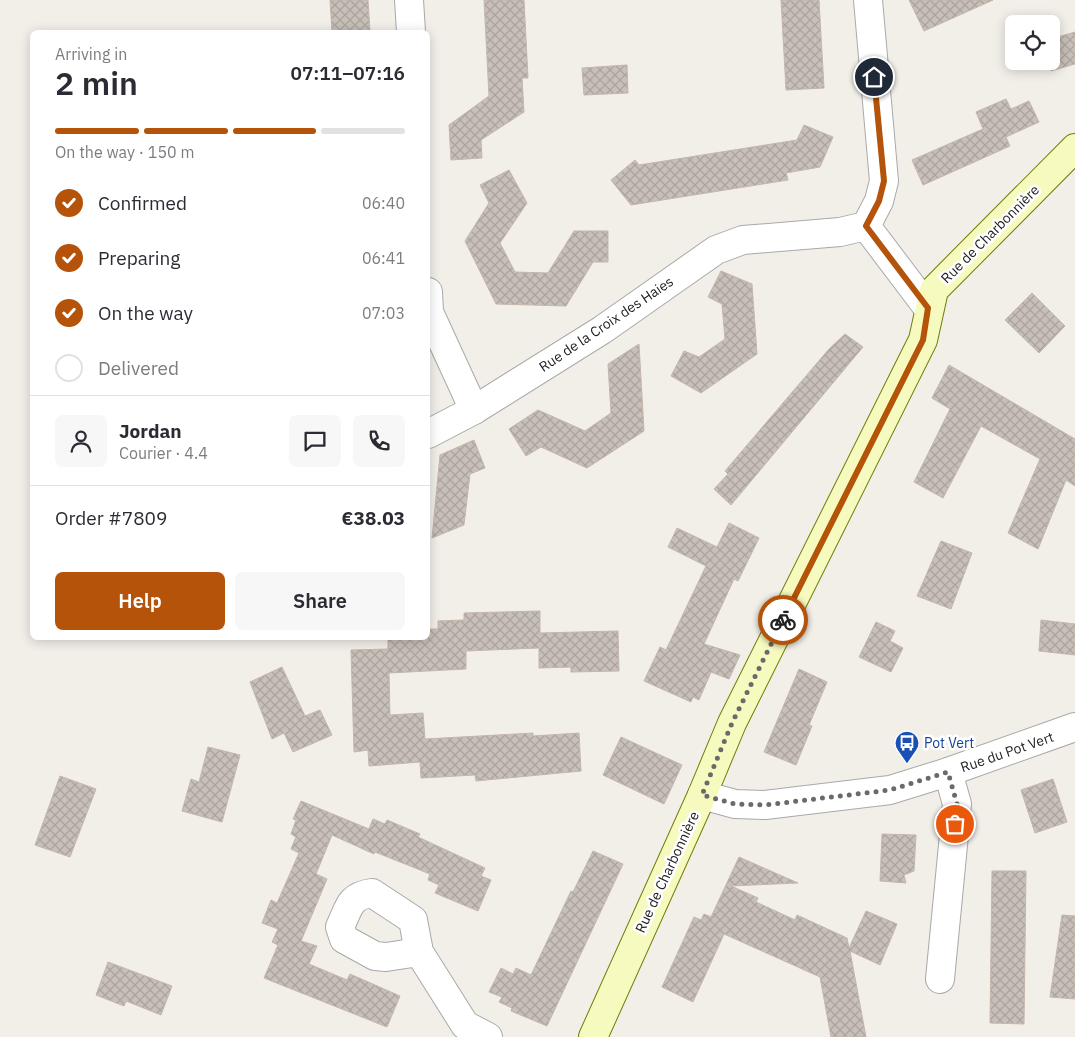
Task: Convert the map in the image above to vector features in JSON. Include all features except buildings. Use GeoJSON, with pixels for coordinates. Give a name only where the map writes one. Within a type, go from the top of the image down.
{"type":"FeatureCollection","features":[{"type":"Feature","properties":{"kind":"street"},"geometry":{"type":"LineString","coordinates":[[409,0],[411,30]]}},
{"type":"Feature","properties":{"kind":"street"},"geometry":{"type":"LineString","coordinates":[[868,0],[884,181],[879,201],[866,226],[928,308]]}},
{"type":"Feature","properties":{"kind":"street","name":"Rue de Charbonnière"},"geometry":{"type":"LineString","coordinates":[[593,1037],[702,795],[732,723],[923,340],[928,308],[934,290],[1075,148]]}},
{"type":"Feature","properties":{"kind":"street","name":"Rue de la Croix des Haies"},"geometry":{"type":"LineString","coordinates":[[430,433],[474,410],[602,330],[716,250],[730,243],[743,240],[840,232],[866,226]]}},
{"type":"Feature","properties":{"kind":"street"},"geometry":{"type":"LineString","coordinates":[[430,314],[474,410]]}},
{"type":"Feature","properties":{"kind":"street","name":"Rue du Pot Vert"},"geometry":{"type":"LineString","coordinates":[[702,795],[735,804],[765,805],[890,790],[948,772],[1075,727]]}},
{"type":"Feature","properties":{"kind":"street"},"geometry":{"type":"LineString","coordinates":[[940,979],[957,804],[948,772]]}},
{"type":"Feature","properties":{"kind":"street"},"geometry":{"type":"LineString","coordinates":[[419,952],[465,1025],[488,1037]]}},
{"type":"Feature","properties":{"kind":"way so far"},"geometry":{"type":"LineString","coordinates":[[783,620],[732,723],[702,795],[735,804],[765,805],[890,790],[948,772],[957,804],[955,824]]}},
{"type":"Feature","properties":{"kind":"place","name":"Pot Vert"},"geometry":{"type":"Point","coordinates":[907,764]}},
{"type":"Feature","properties":{"kind":"route"},"geometry":{"type":"LineString","coordinates":[[783,620],[923,340],[928,308],[902,271],[866,226],[879,201],[884,181],[874,77]]}}]}
